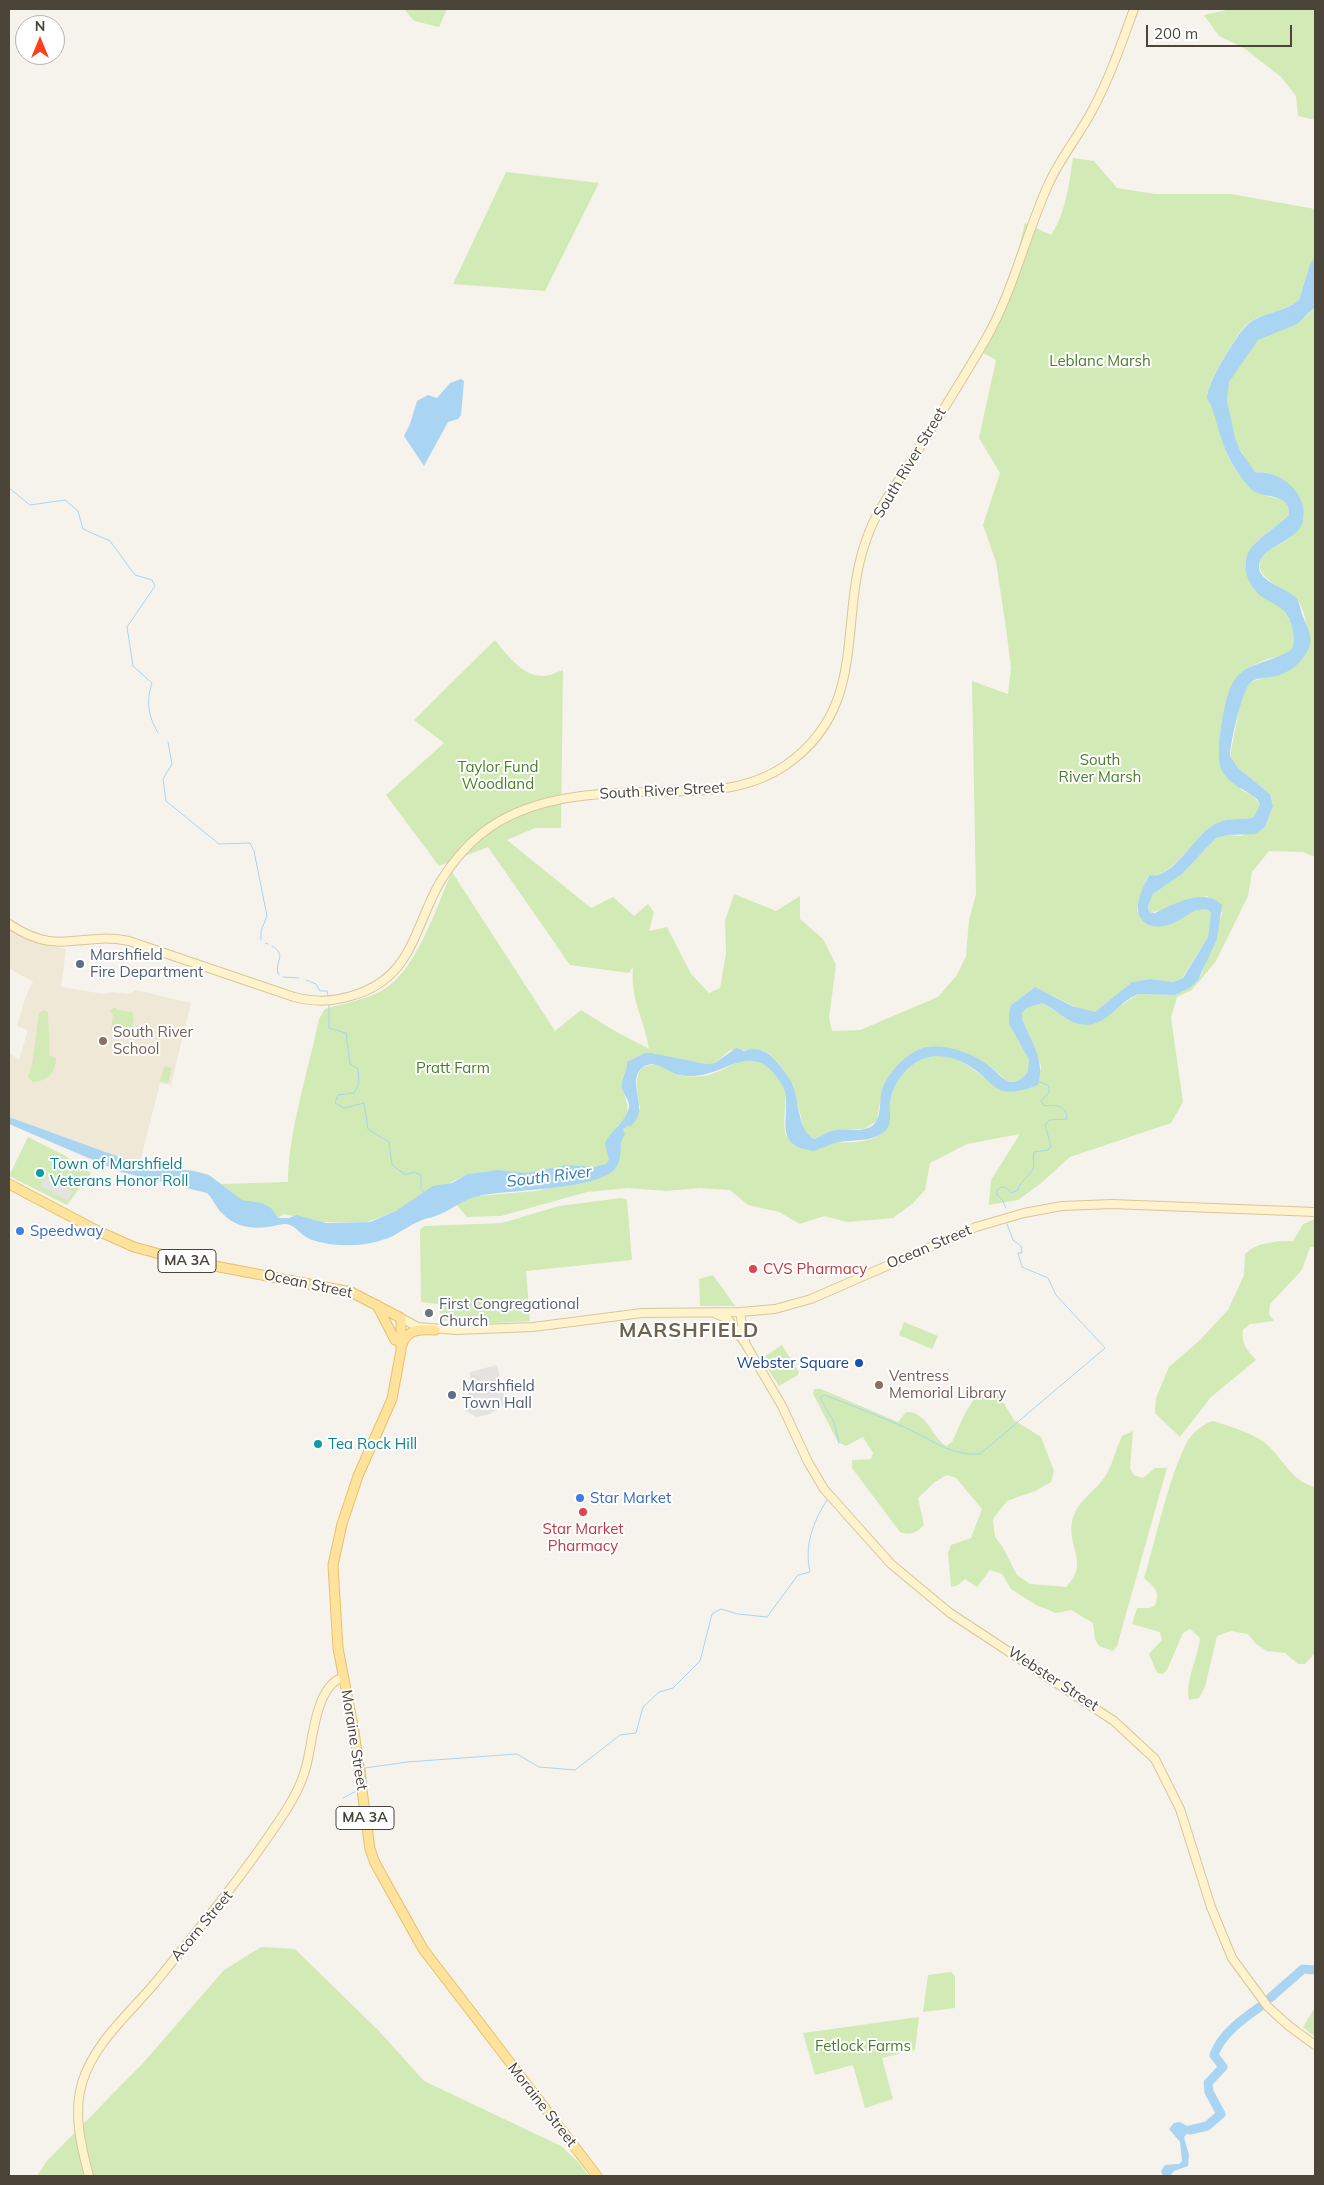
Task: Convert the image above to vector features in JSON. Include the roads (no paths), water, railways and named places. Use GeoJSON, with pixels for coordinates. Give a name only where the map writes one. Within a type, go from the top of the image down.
{"type":"FeatureCollection","features":[{"type":"Feature","properties":{"kind":"main road","name":"Ocean Street"},"geometry":{"type":"LineString","coordinates":[[9,1184],[98,1231],[148,1252],[342,1290],[376,1303],[401,1318]]}},
{"type":"Feature","properties":{"kind":"main road","name":"MA 3A"},"geometry":{"type":"LineString","coordinates":[[376,1303],[389,1324],[395,1340]]}},
{"type":"Feature","properties":{"kind":"main road","name":"Moraine Street"},"geometry":{"type":"LineString","coordinates":[[398,1363],[395,1340],[401,1318]]}},
{"type":"Feature","properties":{"kind":"main road","name":"Moraine Street"},"geometry":{"type":"LineString","coordinates":[[401,1318],[401,1350],[392,1399],[358,1476],[334,1556],[333,1577],[336,1623],[354,1731],[368,1840],[375,1863],[423,1949],[597,2176]]}},
{"type":"Feature","properties":{"kind":"main road"},"geometry":{"type":"LineString","coordinates":[[401,1350],[405,1337],[412,1332],[435,1330]]}},
{"type":"Feature","properties":{"kind":"street","name":"South River Street"},"geometry":{"type":"LineString","coordinates":[[9,924],[36,939],[51,943],[70,943],[101,938],[129,941],[294,997],[314,1001],[330,1001],[372,988],[395,972],[404,960],[440,883],[453,862],[472,842],[499,821],[528,808],[579,796],[700,791],[738,786],[767,777],[797,757],[824,724],[844,680],[850,651],[857,579],[868,534],[991,330],[1047,188],[1098,99],[1134,9]]}},
{"type":"Feature","properties":{"kind":"street","name":"Ocean Street"},"geometry":{"type":"LineString","coordinates":[[401,1318],[418,1327],[435,1330],[533,1327],[642,1313],[714,1313],[775,1310],[811,1300],[976,1227],[1038,1210],[1075,1205],[1112,1204],[1315,1212]]}},
{"type":"Feature","properties":{"kind":"street"},"geometry":{"type":"LineString","coordinates":[[737,1332],[740,1312]]}},
{"type":"Feature","properties":{"kind":"street","name":"Webster Street"},"geometry":{"type":"LineString","coordinates":[[740,1312],[745,1344]]}},
{"type":"Feature","properties":{"kind":"street","name":"Webster Street"},"geometry":{"type":"LineString","coordinates":[[714,1313],[728,1319],[745,1344],[779,1400],[808,1462],[824,1489],[891,1564],[950,1612],[1114,1721],[1155,1759],[1180,1809],[1211,1907],[1232,1958],[1268,2007],[1289,2026],[1315,2044]]}},
{"type":"Feature","properties":{"kind":"street","name":"Acorn Street"},"geometry":{"type":"LineString","coordinates":[[89,2176],[80,2135],[78,2108],[82,2086],[91,2062],[113,2031],[226,1898],[279,1822],[304,1776],[314,1725],[327,1692],[335,1681],[344,1678]]}},
{"type":"Feature","properties":{"kind":"water","name":"South River"},"geometry":{"type":"Polygon","coordinates":[[[1315,256],[1315,307],[1297,324],[1258,340],[1229,382],[1227,401],[1235,438],[1241,452],[1255,472],[1278,476],[1293,487],[1302,503],[1304,517],[1300,527],[1294,535],[1268,552],[1262,558],[1259,567],[1260,572],[1268,581],[1296,598],[1309,631],[1310,644],[1305,656],[1290,670],[1277,676],[1258,679],[1250,683],[1237,718],[1230,756],[1238,768],[1270,794],[1273,806],[1265,827],[1255,834],[1227,835],[1216,838],[1182,874],[1153,894],[1148,906],[1149,912],[1155,913],[1180,902],[1198,897],[1207,897],[1222,905],[1217,939],[1198,980],[1190,988],[1175,995],[1138,994],[1102,1020],[1086,1025],[1072,1021],[1042,1003],[1027,1008],[1022,1013],[1022,1018],[1039,1059],[1040,1076],[1038,1085],[1017,1091],[1004,1091],[994,1086],[963,1062],[943,1056],[922,1059],[903,1074],[894,1088],[890,1104],[890,1123],[884,1132],[872,1138],[838,1142],[814,1151],[799,1147],[791,1142],[787,1134],[785,1093],[781,1083],[769,1069],[758,1062],[747,1061],[695,1076],[679,1075],[657,1065],[648,1065],[638,1072],[636,1078],[639,1105],[637,1118],[630,1127],[629,1125],[623,1129],[625,1134],[619,1162],[608,1174],[574,1185],[473,1197],[443,1213],[424,1219],[393,1236],[363,1244],[342,1245],[322,1243],[305,1237],[293,1226],[287,1224],[256,1228],[238,1224],[221,1212],[207,1193],[121,1172],[9,1124],[9,1117],[141,1165],[194,1171],[209,1175],[242,1200],[262,1203],[271,1208],[278,1218],[289,1218],[296,1215],[326,1223],[370,1222],[396,1211],[433,1186],[452,1183],[467,1174],[498,1170],[526,1173],[568,1165],[593,1167],[606,1164],[609,1160],[605,1143],[625,1117],[629,1107],[622,1088],[627,1062],[645,1053],[706,1064],[715,1063],[736,1048],[744,1051],[757,1049],[765,1052],[783,1069],[793,1086],[802,1123],[809,1135],[814,1139],[831,1131],[862,1130],[872,1126],[877,1119],[882,1090],[889,1076],[906,1057],[920,1049],[935,1046],[959,1050],[982,1061],[1006,1080],[1013,1082],[1020,1079],[1028,1071],[1029,1060],[1009,1024],[1009,1012],[1011,1005],[1035,987],[1072,1006],[1095,1012],[1132,982],[1150,979],[1173,982],[1183,978],[1208,937],[1211,913],[1208,910],[1202,909],[1167,925],[1150,925],[1142,919],[1139,913],[1138,907],[1141,894],[1149,875],[1158,875],[1176,863],[1209,828],[1222,821],[1254,817],[1260,804],[1257,799],[1234,784],[1222,771],[1220,764],[1219,742],[1228,694],[1232,683],[1242,672],[1286,653],[1291,650],[1294,643],[1292,628],[1287,614],[1257,592],[1246,574],[1245,567],[1248,553],[1252,547],[1260,538],[1289,515],[1288,506],[1280,499],[1253,491],[1234,467],[1225,449],[1212,407],[1207,398],[1208,392],[1211,382],[1223,360],[1242,330],[1259,317],[1287,308],[1299,300],[1310,264],[1315,256]]]}},
{"type":"Feature","properties":{"kind":"water"},"geometry":{"type":"Polygon","coordinates":[[[461,379],[464,381],[461,415],[458,419],[448,422],[424,466],[404,436],[417,401],[428,395],[437,398],[450,383],[461,379]]]}},
{"type":"Feature","properties":{"kind":"water"},"geometry":{"type":"Polygon","coordinates":[[[1180,2122],[1189,2127],[1200,2126],[1198,2132],[1188,2133],[1184,2137],[1189,2155],[1188,2166],[1174,2171],[1170,2176],[1163,2176],[1161,2171],[1165,2165],[1179,2164],[1182,2161],[1180,2142],[1169,2129],[1174,2123],[1180,2122]]]}},
{"type":"Feature","properties":{"kind":"waterway"},"geometry":{"type":"LineString","coordinates":[[9,488],[30,505],[65,500],[78,511],[83,529],[110,541],[135,575],[152,580],[155,586],[127,627],[133,666],[152,683],[149,708],[158,733]]}},
{"type":"Feature","properties":{"kind":"waterway"},"geometry":{"type":"LineString","coordinates":[[168,742],[172,764],[163,779],[166,801],[219,844],[250,843],[254,851],[267,916],[261,931],[261,940]]}},
{"type":"Feature","properties":{"kind":"waterway"},"geometry":{"type":"LineString","coordinates":[[272,946],[280,956],[277,967],[279,975]]}},
{"type":"Feature","properties":{"kind":"waterway"},"geometry":{"type":"LineString","coordinates":[[283,977],[299,978]]}},
{"type":"Feature","properties":{"kind":"waterway"},"geometry":{"type":"LineString","coordinates":[[306,980],[316,984],[320,991],[327,991],[328,996]]}},
{"type":"Feature","properties":{"kind":"waterway"},"geometry":{"type":"LineString","coordinates":[[329,1005],[329,1028],[346,1033],[350,1064],[358,1069],[359,1083],[354,1093],[338,1095],[335,1103],[344,1108],[364,1103],[368,1129],[389,1142],[392,1165],[406,1175],[414,1172],[421,1175],[421,1189],[424,1193]]}},
{"type":"Feature","properties":{"kind":"waterway"},"geometry":{"type":"LineString","coordinates":[[1006,1208],[1002,1199],[997,1195],[997,1190],[1001,1187],[1007,1188],[1011,1193],[1018,1190],[1033,1169],[1034,1152],[1048,1150],[1051,1146],[1045,1125],[1049,1120],[1067,1119],[1063,1108],[1045,1106],[1041,1101],[1049,1092],[1049,1086],[1038,1081]]}},
{"type":"Feature","properties":{"kind":"waterway"},"geometry":{"type":"LineString","coordinates":[[839,1443],[834,1422],[820,1398],[824,1395],[915,1432],[950,1450],[980,1454],[1105,1348],[1056,1295],[1048,1278],[1022,1267],[1018,1253],[1022,1253],[1021,1246],[1013,1240],[1007,1224]]}},
{"type":"Feature","properties":{"kind":"waterway"},"geometry":{"type":"LineString","coordinates":[[367,1787],[365,1768],[407,1762],[517,1754],[539,1767],[575,1770],[620,1735],[636,1733],[643,1707],[659,1692],[673,1688],[700,1661],[712,1614],[721,1609],[738,1614],[767,1617],[798,1575],[810,1572],[808,1553],[811,1534],[827,1500]]}},
{"type":"Feature","properties":{"kind":"waterway"},"geometry":{"type":"LineString","coordinates":[[343,1798],[358,1790]]}},
{"type":"Feature","properties":{"kind":"waterway"},"geometry":{"type":"LineString","coordinates":[[1270,1998],[1303,1969],[1315,1970]]}},
{"type":"Feature","properties":{"kind":"waterway"},"geometry":{"type":"LineString","coordinates":[[1190,2130],[1207,2126],[1221,2114],[1209,2092],[1208,2083],[1223,2067],[1214,2055],[1227,2033],[1261,2006]]}},
{"type":"Feature","properties":{"kind":"place","name":"Marshfield Fire Department"},"geometry":{"type":"Point","coordinates":[80,964]}},
{"type":"Feature","properties":{"kind":"place","name":"South River School"},"geometry":{"type":"Point","coordinates":[103,1041]}},
{"type":"Feature","properties":{"kind":"place","name":"Town of Marshfield Veterans Honor Roll"},"geometry":{"type":"Point","coordinates":[40,1173]}},
{"type":"Feature","properties":{"kind":"place","name":"Speedway"},"geometry":{"type":"Point","coordinates":[20,1231]}},
{"type":"Feature","properties":{"kind":"place","name":"CVS Pharmacy"},"geometry":{"type":"Point","coordinates":[753,1269]}},
{"type":"Feature","properties":{"kind":"place","name":"First Congregational Church"},"geometry":{"type":"Point","coordinates":[429,1313]}},
{"type":"Feature","properties":{"kind":"place","name":"Webster Square"},"geometry":{"type":"Point","coordinates":[859,1363]}},
{"type":"Feature","properties":{"kind":"place","name":"Ventress Memorial Library"},"geometry":{"type":"Point","coordinates":[879,1385]}},
{"type":"Feature","properties":{"kind":"place","name":"Marshfield Town Hall"},"geometry":{"type":"Point","coordinates":[452,1395]}},
{"type":"Feature","properties":{"kind":"place","name":"Tea Rock Hill"},"geometry":{"type":"Point","coordinates":[318,1444]}},
{"type":"Feature","properties":{"kind":"place","name":"Star Market"},"geometry":{"type":"Point","coordinates":[580,1498]}},
{"type":"Feature","properties":{"kind":"place","name":"Star Market Pharmacy"},"geometry":{"type":"Point","coordinates":[583,1512]}},
{"type":"Feature","properties":{"kind":"district","name":"MARSHFIELD"},"geometry":{"type":"Point","coordinates":[689,1331]}},
{"type":"Feature","properties":{"kind":"park label","name":"Leblanc Marsh"},"geometry":{"type":"Point","coordinates":[1100,361]}},
{"type":"Feature","properties":{"kind":"park label","name":"South River Marsh"},"geometry":{"type":"Point","coordinates":[1100,768]}},
{"type":"Feature","properties":{"kind":"park label","name":"Taylor Fund Woodland"},"geometry":{"type":"Point","coordinates":[498,776]}},
{"type":"Feature","properties":{"kind":"park label","name":"Pratt Farm"},"geometry":{"type":"Point","coordinates":[453,1068]}},
{"type":"Feature","properties":{"kind":"park label","name":"Fetlock Farms"},"geometry":{"type":"Point","coordinates":[863,2046]}}]}
